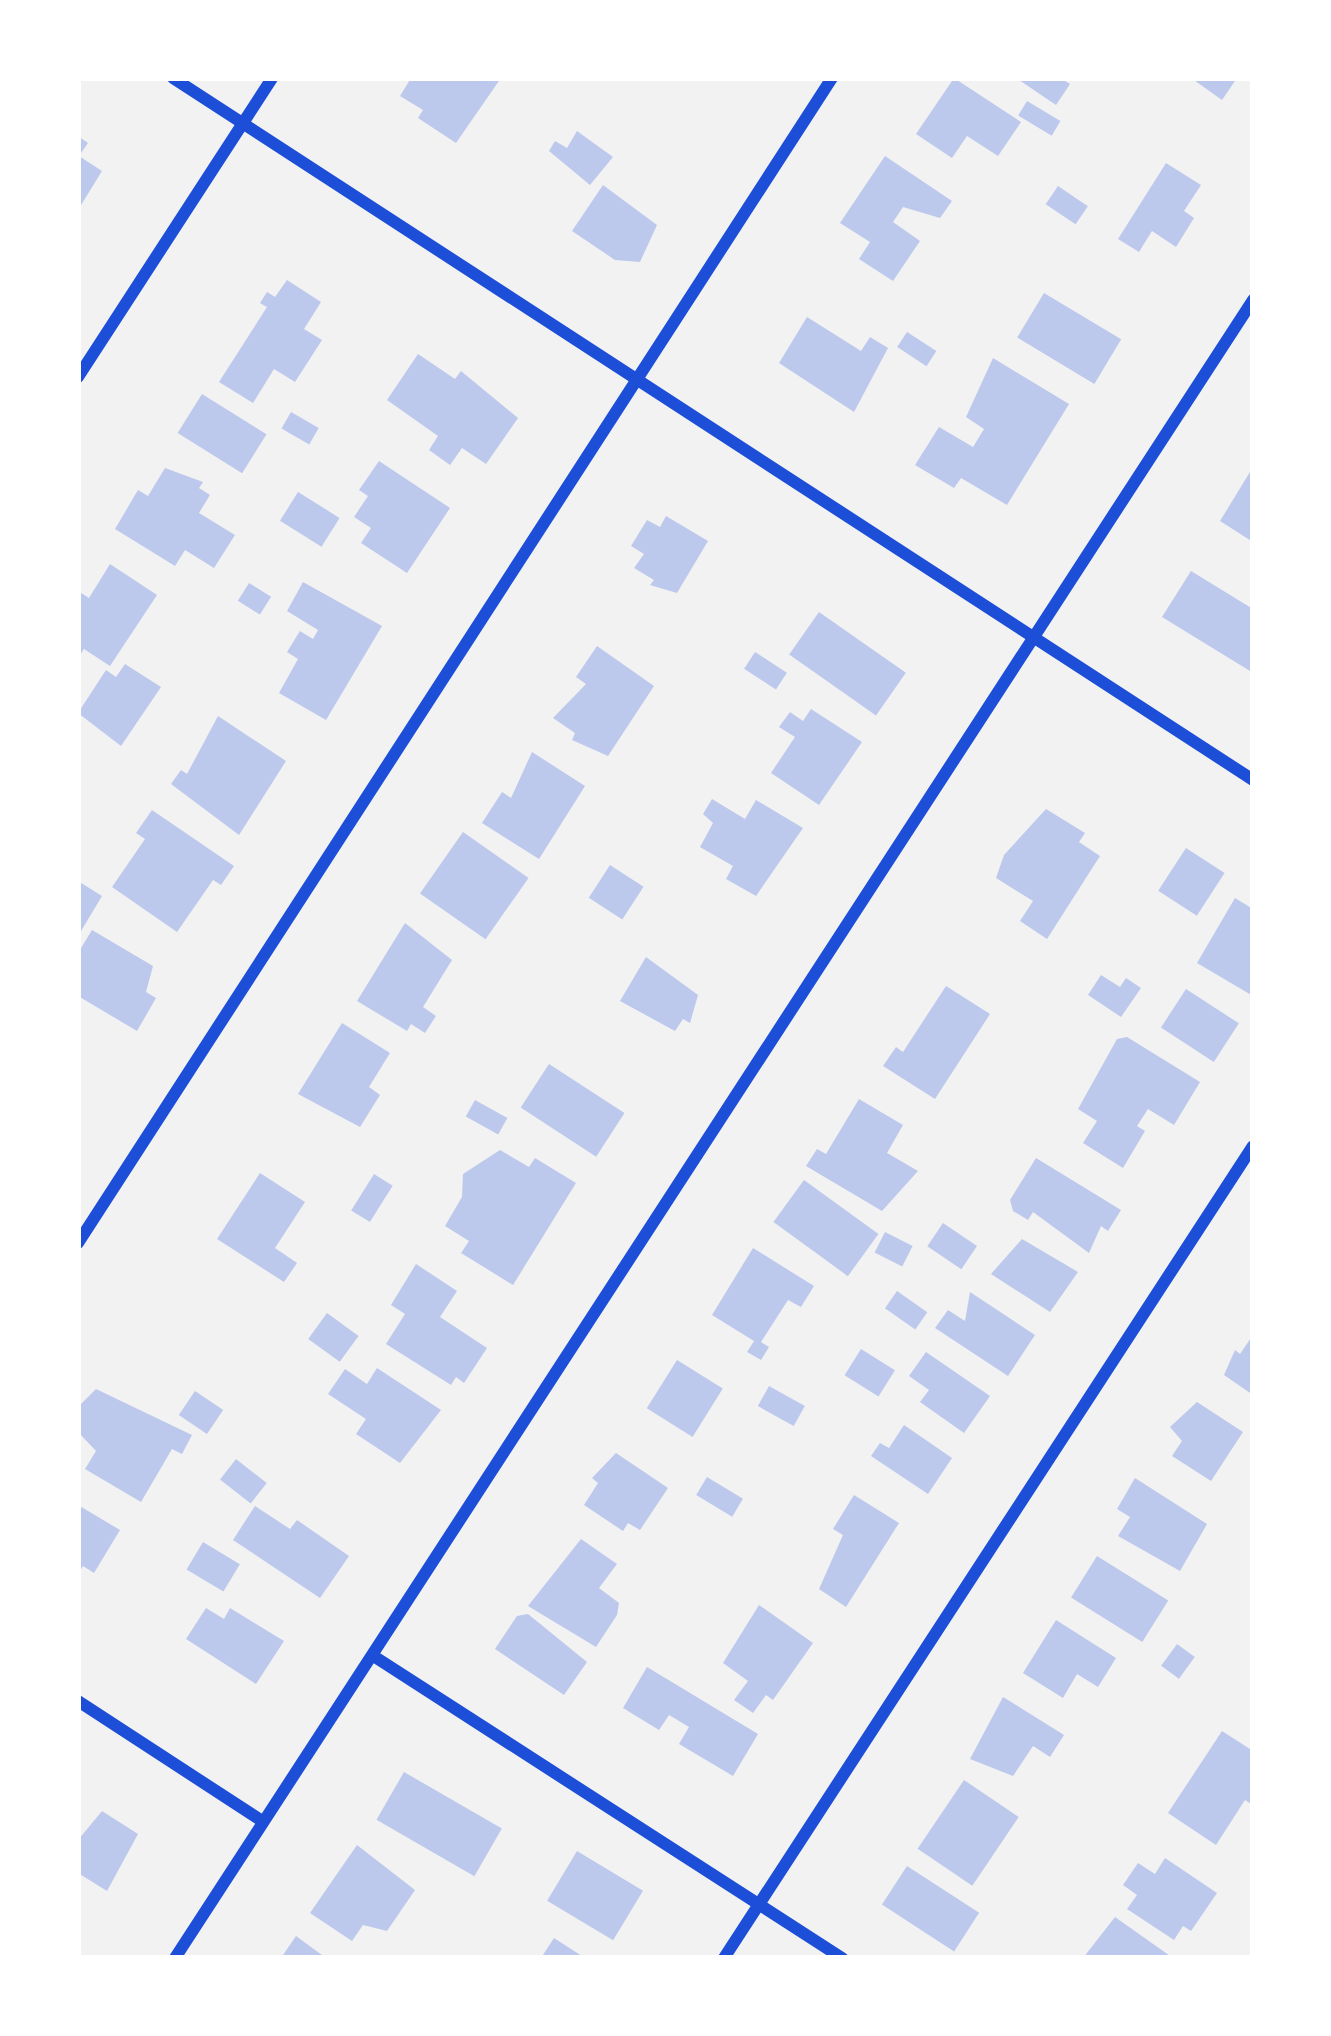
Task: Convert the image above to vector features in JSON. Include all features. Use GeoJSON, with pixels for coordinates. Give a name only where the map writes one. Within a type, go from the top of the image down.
{"type":"FeatureCollection","features":[{"type":"Feature","properties":{"kind":"street"},"geometry":{"type":"LineString","coordinates":[[172,78],[1253,780]]}},
{"type":"Feature","properties":{"kind":"street"},"geometry":{"type":"LineString","coordinates":[[78,377],[272,78]]}},
{"type":"Feature","properties":{"kind":"street"},"geometry":{"type":"LineString","coordinates":[[78,1244],[832,78]]}},
{"type":"Feature","properties":{"kind":"street"},"geometry":{"type":"LineString","coordinates":[[175,1958],[1038,640],[1253,300]]}},
{"type":"Feature","properties":{"kind":"street"},"geometry":{"type":"LineString","coordinates":[[724,1958],[1253,1145]]}},
{"type":"Feature","properties":{"kind":"street"},"geometry":{"type":"LineString","coordinates":[[375,1657],[842,1958]]}},
{"type":"Feature","properties":{"kind":"street"},"geometry":{"type":"LineString","coordinates":[[78,1701],[262,1822]]}},
{"type":"Feature","properties":{"kind":"building"},"geometry":{"type":"Polygon","coordinates":[[[411,78],[501,78],[456,143],[418,118],[423,110],[400,96],[411,78]]]}},
{"type":"Feature","properties":{"kind":"building"},"geometry":{"type":"Polygon","coordinates":[[[954,78],[1021,122],[998,156],[967,136],[952,158],[916,134],[954,78]]]}},
{"type":"Feature","properties":{"kind":"building"},"geometry":{"type":"Polygon","coordinates":[[[1016,78],[1061,78],[1070,84],[1056,105],[1016,78]]]}},
{"type":"Feature","properties":{"kind":"building"},"geometry":{"type":"Polygon","coordinates":[[[1191,78],[1237,78],[1222,100],[1191,78]]]}},
{"type":"Feature","properties":{"kind":"building"},"geometry":{"type":"Polygon","coordinates":[[[1027,101],[1060,121],[1052,136],[1018,116],[1027,101]]]}},
{"type":"Feature","properties":{"kind":"building"},"geometry":{"type":"Polygon","coordinates":[[[577,131],[613,157],[590,185],[549,151],[555,141],[567,148],[577,131]]]}},
{"type":"Feature","properties":{"kind":"building"},"geometry":{"type":"Polygon","coordinates":[[[78,136],[88,143],[79,156],[102,171],[78,210],[78,136]]]}},
{"type":"Feature","properties":{"kind":"building"},"geometry":{"type":"Polygon","coordinates":[[[885,156],[952,201],[940,218],[903,207],[893,222],[920,241],[893,281],[859,259],[870,242],[840,223],[885,156]]]}},
{"type":"Feature","properties":{"kind":"building"},"geometry":{"type":"Polygon","coordinates":[[[1166,163],[1201,185],[1184,211],[1194,218],[1176,247],[1152,231],[1139,252],[1118,239],[1166,163]]]}},
{"type":"Feature","properties":{"kind":"building"},"geometry":{"type":"Polygon","coordinates":[[[603,185],[657,225],[640,262],[615,260],[572,231],[603,185]]]}},
{"type":"Feature","properties":{"kind":"building"},"geometry":{"type":"Polygon","coordinates":[[[1058,186],[1088,206],[1076,224],[1046,204],[1058,186]]]}},
{"type":"Feature","properties":{"kind":"building"},"geometry":{"type":"Polygon","coordinates":[[[287,280],[321,302],[304,329],[322,340],[295,382],[274,369],[253,403],[219,382],[267,307],[260,303],[267,292],[275,297],[287,280]]]}},
{"type":"Feature","properties":{"kind":"building"},"geometry":{"type":"Polygon","coordinates":[[[1044,293],[1121,339],[1094,384],[1017,338],[1044,293]]]}},
{"type":"Feature","properties":{"kind":"building"},"geometry":{"type":"Polygon","coordinates":[[[807,317],[861,351],[870,337],[888,348],[854,412],[779,363],[807,317]]]}},
{"type":"Feature","properties":{"kind":"building"},"geometry":{"type":"Polygon","coordinates":[[[907,332],[936,351],[927,366],[897,347],[907,332]]]}},
{"type":"Feature","properties":{"kind":"building"},"geometry":{"type":"Polygon","coordinates":[[[418,354],[455,379],[461,371],[518,418],[486,464],[462,448],[450,465],[429,450],[438,436],[387,400],[418,354]]]}},
{"type":"Feature","properties":{"kind":"building"},"geometry":{"type":"Polygon","coordinates":[[[993,358],[1069,404],[1007,505],[961,478],[954,488],[915,465],[939,427],[973,447],[984,429],[966,417],[993,358]]]}},
{"type":"Feature","properties":{"kind":"building"},"geometry":{"type":"Polygon","coordinates":[[[202,394],[266,434],[242,473],[178,433],[202,394]]]}},
{"type":"Feature","properties":{"kind":"building"},"geometry":{"type":"Polygon","coordinates":[[[291,412],[319,428],[309,444],[282,428],[291,412]]]}},
{"type":"Feature","properties":{"kind":"building"},"geometry":{"type":"Polygon","coordinates":[[[379,461],[450,508],[407,573],[361,543],[371,528],[354,517],[368,496],[359,490],[379,461]]]}},
{"type":"Feature","properties":{"kind":"building"},"geometry":{"type":"Polygon","coordinates":[[[1253,467],[1253,542],[1220,521],[1253,467]]]}},
{"type":"Feature","properties":{"kind":"building"},"geometry":{"type":"Polygon","coordinates":[[[165,468],[203,482],[199,488],[210,495],[199,513],[235,535],[214,568],[185,550],[175,566],[115,529],[138,490],[148,496],[165,468]]]}},
{"type":"Feature","properties":{"kind":"building"},"geometry":{"type":"Polygon","coordinates":[[[298,492],[340,518],[322,547],[280,521],[298,492]]]}},
{"type":"Feature","properties":{"kind":"building"},"geometry":{"type":"Polygon","coordinates":[[[666,516],[708,541],[677,593],[650,585],[654,580],[634,568],[644,554],[631,546],[647,520],[660,527],[666,516]]]}},
{"type":"Feature","properties":{"kind":"building"},"geometry":{"type":"Polygon","coordinates":[[[110,564],[157,595],[110,666],[84,649],[78,658],[78,591],[89,598],[110,564]]]}},
{"type":"Feature","properties":{"kind":"building"},"geometry":{"type":"Polygon","coordinates":[[[1191,571],[1253,609],[1250,671],[1162,617],[1191,571]]]}},
{"type":"Feature","properties":{"kind":"building"},"geometry":{"type":"Polygon","coordinates":[[[303,582],[382,626],[326,720],[279,693],[298,659],[287,652],[300,631],[313,639],[318,630],[287,611],[303,582]]]}},
{"type":"Feature","properties":{"kind":"building"},"geometry":{"type":"Polygon","coordinates":[[[249,583],[271,597],[260,615],[238,601],[249,583]]]}},
{"type":"Feature","properties":{"kind":"building"},"geometry":{"type":"Polygon","coordinates":[[[819,612],[906,673],[876,715],[789,655],[819,612]]]}},
{"type":"Feature","properties":{"kind":"building"},"geometry":{"type":"Polygon","coordinates":[[[597,646],[654,686],[608,756],[572,740],[575,733],[553,718],[586,684],[576,677],[597,646]]]}},
{"type":"Feature","properties":{"kind":"building"},"geometry":{"type":"Polygon","coordinates":[[[755,652],[787,673],[776,689],[744,669],[755,652]]]}},
{"type":"Feature","properties":{"kind":"building"},"geometry":{"type":"Polygon","coordinates":[[[125,664],[161,687],[121,746],[78,713],[106,670],[116,677],[125,664]]]}},
{"type":"Feature","properties":{"kind":"building"},"geometry":{"type":"Polygon","coordinates":[[[811,709],[862,742],[819,805],[771,773],[795,737],[779,727],[790,712],[803,721],[811,709]]]}},
{"type":"Feature","properties":{"kind":"building"},"geometry":{"type":"Polygon","coordinates":[[[218,716],[286,761],[239,835],[171,784],[181,770],[187,774],[218,716]]]}},
{"type":"Feature","properties":{"kind":"building"},"geometry":{"type":"Polygon","coordinates":[[[532,752],[585,786],[539,859],[482,823],[502,792],[511,798],[532,752]]]}},
{"type":"Feature","properties":{"kind":"building"},"geometry":{"type":"Polygon","coordinates":[[[712,799],[745,819],[756,800],[803,828],[756,896],[726,879],[733,866],[700,847],[713,823],[703,814],[712,799]]]}},
{"type":"Feature","properties":{"kind":"building"},"geometry":{"type":"Polygon","coordinates":[[[1046,809],[1085,833],[1079,842],[1100,856],[1047,939],[1020,921],[1033,901],[996,878],[1004,855],[1046,809]]]}},
{"type":"Feature","properties":{"kind":"building"},"geometry":{"type":"Polygon","coordinates":[[[152,810],[234,866],[221,885],[213,880],[177,932],[112,887],[145,839],[136,833],[152,810]]]}},
{"type":"Feature","properties":{"kind":"building"},"geometry":{"type":"Polygon","coordinates":[[[463,832],[529,878],[486,939],[420,893],[463,832]]]}},
{"type":"Feature","properties":{"kind":"building"},"geometry":{"type":"Polygon","coordinates":[[[1186,848],[1225,873],[1197,916],[1158,891],[1186,848]]]}},
{"type":"Feature","properties":{"kind":"building"},"geometry":{"type":"Polygon","coordinates":[[[610,865],[644,887],[622,919],[589,898],[610,865]]]}},
{"type":"Feature","properties":{"kind":"building"},"geometry":{"type":"Polygon","coordinates":[[[78,881],[102,896],[78,936],[78,881]]]}},
{"type":"Feature","properties":{"kind":"building"},"geometry":{"type":"Polygon","coordinates":[[[1235,898],[1253,909],[1253,996],[1197,963],[1235,898]]]}},
{"type":"Feature","properties":{"kind":"building"},"geometry":{"type":"Polygon","coordinates":[[[405,923],[452,960],[423,1007],[436,1016],[425,1033],[411,1024],[407,1031],[357,1001],[405,923]]]}},
{"type":"Feature","properties":{"kind":"building"},"geometry":{"type":"Polygon","coordinates":[[[92,930],[153,966],[146,992],[156,998],[137,1031],[78,996],[78,953],[92,930]]]}},
{"type":"Feature","properties":{"kind":"building"},"geometry":{"type":"Polygon","coordinates":[[[646,957],[698,995],[690,1023],[683,1019],[675,1031],[620,1001],[646,957]]]}},
{"type":"Feature","properties":{"kind":"building"},"geometry":{"type":"Polygon","coordinates":[[[1101,975],[1120,987],[1126,978],[1141,988],[1121,1017],[1088,995],[1101,975]]]}},
{"type":"Feature","properties":{"kind":"building"},"geometry":{"type":"Polygon","coordinates":[[[946,986],[990,1014],[935,1099],[883,1066],[896,1047],[903,1052],[946,986]]]}},
{"type":"Feature","properties":{"kind":"building"},"geometry":{"type":"Polygon","coordinates":[[[1186,989],[1239,1023],[1214,1062],[1161,1028],[1186,989]]]}},
{"type":"Feature","properties":{"kind":"building"},"geometry":{"type":"Polygon","coordinates":[[[342,1023],[390,1053],[369,1087],[380,1095],[360,1127],[298,1094],[342,1023]]]}},
{"type":"Feature","properties":{"kind":"building"},"geometry":{"type":"Polygon","coordinates":[[[1127,1037],[1200,1082],[1174,1125],[1148,1109],[1137,1126],[1145,1131],[1123,1168],[1083,1143],[1097,1121],[1078,1109],[1117,1039],[1127,1037]]]}},
{"type":"Feature","properties":{"kind":"building"},"geometry":{"type":"Polygon","coordinates":[[[549,1064],[624,1113],[596,1157],[521,1108],[549,1064]]]}},
{"type":"Feature","properties":{"kind":"building"},"geometry":{"type":"Polygon","coordinates":[[[859,1099],[903,1125],[887,1153],[918,1171],[882,1211],[806,1166],[817,1149],[826,1154],[859,1099]]]}},
{"type":"Feature","properties":{"kind":"building"},"geometry":{"type":"Polygon","coordinates":[[[475,1100],[507,1118],[498,1135],[466,1117],[475,1100]]]}},
{"type":"Feature","properties":{"kind":"building"},"geometry":{"type":"Polygon","coordinates":[[[500,1150],[529,1167],[535,1158],[576,1183],[513,1285],[461,1253],[469,1241],[445,1226],[462,1197],[463,1174],[500,1150]]]}},
{"type":"Feature","properties":{"kind":"building"},"geometry":{"type":"Polygon","coordinates":[[[1036,1158],[1121,1210],[1108,1231],[1101,1226],[1089,1253],[1033,1212],[1028,1220],[1013,1211],[1010,1200],[1036,1158]]]}},
{"type":"Feature","properties":{"kind":"building"},"geometry":{"type":"Polygon","coordinates":[[[260,1173],[305,1202],[275,1248],[297,1263],[284,1282],[217,1239],[260,1173]]]}},
{"type":"Feature","properties":{"kind":"building"},"geometry":{"type":"Polygon","coordinates":[[[374,1174],[393,1186],[370,1222],[351,1210],[374,1174]]]}},
{"type":"Feature","properties":{"kind":"building"},"geometry":{"type":"Polygon","coordinates":[[[804,1180],[878,1234],[848,1276],[773,1222],[804,1180]]]}},
{"type":"Feature","properties":{"kind":"building"},"geometry":{"type":"Polygon","coordinates":[[[943,1223],[977,1246],[961,1269],[927,1246],[943,1223]]]}},
{"type":"Feature","properties":{"kind":"building"},"geometry":{"type":"Polygon","coordinates":[[[885,1232],[913,1246],[902,1267],[875,1252],[885,1232]]]}},
{"type":"Feature","properties":{"kind":"building"},"geometry":{"type":"Polygon","coordinates":[[[1022,1239],[1078,1272],[1050,1312],[991,1274],[1022,1239]]]}},
{"type":"Feature","properties":{"kind":"building"},"geometry":{"type":"Polygon","coordinates":[[[753,1248],[814,1286],[801,1307],[788,1300],[761,1342],[769,1347],[761,1360],[747,1352],[754,1341],[712,1315],[753,1248]]]}},
{"type":"Feature","properties":{"kind":"building"},"geometry":{"type":"Polygon","coordinates":[[[416,1264],[457,1291],[440,1317],[487,1348],[464,1383],[456,1377],[451,1385],[386,1344],[405,1314],[391,1305],[416,1264]]]}},
{"type":"Feature","properties":{"kind":"building"},"geometry":{"type":"Polygon","coordinates":[[[897,1291],[927,1312],[915,1329],[885,1308],[897,1291]]]}},
{"type":"Feature","properties":{"kind":"building"},"geometry":{"type":"Polygon","coordinates":[[[970,1292],[1035,1335],[1008,1376],[935,1328],[948,1310],[965,1321],[970,1292]]]}},
{"type":"Feature","properties":{"kind":"building"},"geometry":{"type":"Polygon","coordinates":[[[327,1313],[359,1336],[340,1362],[308,1339],[327,1313]]]}},
{"type":"Feature","properties":{"kind":"building"},"geometry":{"type":"Polygon","coordinates":[[[1253,1335],[1253,1395],[1224,1375],[1235,1350],[1240,1354],[1253,1335]]]}},
{"type":"Feature","properties":{"kind":"building"},"geometry":{"type":"Polygon","coordinates":[[[861,1349],[895,1370],[878,1396],[845,1375],[861,1349]]]}},
{"type":"Feature","properties":{"kind":"building"},"geometry":{"type":"Polygon","coordinates":[[[926,1352],[990,1396],[964,1433],[920,1402],[929,1390],[909,1376],[926,1352]]]}},
{"type":"Feature","properties":{"kind":"building"},"geometry":{"type":"Polygon","coordinates":[[[677,1360],[723,1389],[693,1437],[647,1408],[677,1360]]]}},
{"type":"Feature","properties":{"kind":"building"},"geometry":{"type":"Polygon","coordinates":[[[377,1368],[441,1410],[400,1463],[356,1434],[366,1419],[328,1394],[345,1369],[367,1384],[377,1368]]]}},
{"type":"Feature","properties":{"kind":"building"},"geometry":{"type":"Polygon","coordinates":[[[769,1386],[805,1406],[794,1426],[758,1406],[769,1386]]]}},
{"type":"Feature","properties":{"kind":"building"},"geometry":{"type":"Polygon","coordinates":[[[96,1389],[192,1435],[182,1454],[172,1449],[141,1502],[85,1469],[96,1451],[78,1432],[78,1407],[96,1389]]]}},
{"type":"Feature","properties":{"kind":"building"},"geometry":{"type":"Polygon","coordinates":[[[195,1391],[223,1410],[207,1434],[179,1415],[195,1391]]]}},
{"type":"Feature","properties":{"kind":"building"},"geometry":{"type":"Polygon","coordinates":[[[1197,1402],[1243,1432],[1211,1481],[1172,1456],[1182,1441],[1170,1427],[1197,1402]]]}},
{"type":"Feature","properties":{"kind":"building"},"geometry":{"type":"Polygon","coordinates":[[[904,1425],[952,1458],[928,1494],[871,1456],[880,1443],[889,1448],[904,1425]]]}},
{"type":"Feature","properties":{"kind":"building"},"geometry":{"type":"Polygon","coordinates":[[[616,1453],[668,1488],[640,1530],[628,1523],[623,1531],[584,1505],[598,1483],[592,1478],[616,1453]]]}},
{"type":"Feature","properties":{"kind":"building"},"geometry":{"type":"Polygon","coordinates":[[[236,1459],[267,1483],[251,1503],[220,1479],[236,1459]]]}},
{"type":"Feature","properties":{"kind":"building"},"geometry":{"type":"Polygon","coordinates":[[[707,1477],[743,1499],[732,1517],[696,1495],[707,1477]]]}},
{"type":"Feature","properties":{"kind":"building"},"geometry":{"type":"Polygon","coordinates":[[[1135,1478],[1207,1524],[1180,1571],[1118,1536],[1130,1517],[1117,1509],[1135,1478]]]}},
{"type":"Feature","properties":{"kind":"building"},"geometry":{"type":"Polygon","coordinates":[[[854,1495],[899,1523],[846,1607],[819,1589],[843,1535],[833,1529],[854,1495]]]}},
{"type":"Feature","properties":{"kind":"building"},"geometry":{"type":"Polygon","coordinates":[[[78,1505],[120,1530],[94,1573],[83,1566],[78,1574],[78,1505]]]}},
{"type":"Feature","properties":{"kind":"building"},"geometry":{"type":"Polygon","coordinates":[[[255,1506],[290,1529],[297,1520],[349,1556],[320,1598],[233,1540],[255,1506]]]}},
{"type":"Feature","properties":{"kind":"building"},"geometry":{"type":"Polygon","coordinates":[[[581,1539],[617,1564],[599,1588],[619,1603],[617,1615],[596,1647],[528,1606],[581,1539]]]}},
{"type":"Feature","properties":{"kind":"building"},"geometry":{"type":"Polygon","coordinates":[[[203,1542],[240,1564],[223,1592],[187,1569],[203,1542]]]}},
{"type":"Feature","properties":{"kind":"building"},"geometry":{"type":"Polygon","coordinates":[[[1097,1556],[1168,1601],[1142,1642],[1071,1598],[1097,1556]]]}},
{"type":"Feature","properties":{"kind":"building"},"geometry":{"type":"Polygon","coordinates":[[[759,1605],[813,1643],[773,1700],[766,1695],[753,1713],[734,1700],[748,1681],[723,1663],[759,1605]]]}},
{"type":"Feature","properties":{"kind":"building"},"geometry":{"type":"Polygon","coordinates":[[[206,1608],[224,1619],[230,1608],[284,1641],[256,1684],[186,1639],[206,1608]]]}},
{"type":"Feature","properties":{"kind":"building"},"geometry":{"type":"Polygon","coordinates":[[[528,1614],[587,1662],[564,1695],[495,1649],[517,1616],[528,1614]]]}},
{"type":"Feature","properties":{"kind":"building"},"geometry":{"type":"Polygon","coordinates":[[[1056,1620],[1116,1658],[1098,1687],[1077,1674],[1063,1698],[1023,1673],[1056,1620]]]}},
{"type":"Feature","properties":{"kind":"building"},"geometry":{"type":"Polygon","coordinates":[[[1177,1644],[1195,1657],[1179,1679],[1161,1666],[1177,1644]]]}},
{"type":"Feature","properties":{"kind":"building"},"geometry":{"type":"Polygon","coordinates":[[[647,1667],[758,1734],[733,1776],[679,1744],[689,1727],[669,1715],[659,1730],[623,1708],[647,1667]]]}},
{"type":"Feature","properties":{"kind":"building"},"geometry":{"type":"Polygon","coordinates":[[[1003,1697],[1064,1735],[1050,1757],[1033,1746],[1013,1776],[970,1759],[1003,1697]]]}},
{"type":"Feature","properties":{"kind":"building"},"geometry":{"type":"Polygon","coordinates":[[[1222,1731],[1253,1751],[1253,1805],[1245,1800],[1216,1845],[1168,1813],[1222,1731]]]}},
{"type":"Feature","properties":{"kind":"building"},"geometry":{"type":"Polygon","coordinates":[[[404,1772],[502,1828],[474,1876],[376,1820],[404,1772]]]}},
{"type":"Feature","properties":{"kind":"building"},"geometry":{"type":"Polygon","coordinates":[[[964,1780],[1019,1817],[972,1886],[918,1849],[964,1780]]]}},
{"type":"Feature","properties":{"kind":"building"},"geometry":{"type":"Polygon","coordinates":[[[102,1811],[138,1834],[107,1891],[78,1873],[78,1840],[102,1811]]]}},
{"type":"Feature","properties":{"kind":"building"},"geometry":{"type":"Polygon","coordinates":[[[357,1845],[415,1890],[387,1931],[363,1925],[352,1941],[310,1913],[357,1845]]]}},
{"type":"Feature","properties":{"kind":"building"},"geometry":{"type":"Polygon","coordinates":[[[577,1851],[643,1891],[613,1940],[547,1901],[577,1851]]]}},
{"type":"Feature","properties":{"kind":"building"},"geometry":{"type":"Polygon","coordinates":[[[1165,1858],[1217,1893],[1191,1931],[1183,1926],[1174,1940],[1127,1909],[1137,1895],[1123,1885],[1138,1863],[1155,1874],[1165,1858]]]}},
{"type":"Feature","properties":{"kind":"building"},"geometry":{"type":"Polygon","coordinates":[[[907,1866],[979,1913],[954,1951],[882,1905],[907,1866]]]}},
{"type":"Feature","properties":{"kind":"building"},"geometry":{"type":"Polygon","coordinates":[[[1115,1917],[1173,1958],[1083,1958],[1115,1917]]]}},
{"type":"Feature","properties":{"kind":"building"},"geometry":{"type":"Polygon","coordinates":[[[296,1936],[326,1958],[281,1958],[296,1936]]]}},
{"type":"Feature","properties":{"kind":"building"},"geometry":{"type":"Polygon","coordinates":[[[554,1938],[585,1958],[541,1958],[554,1938]]]}}]}
